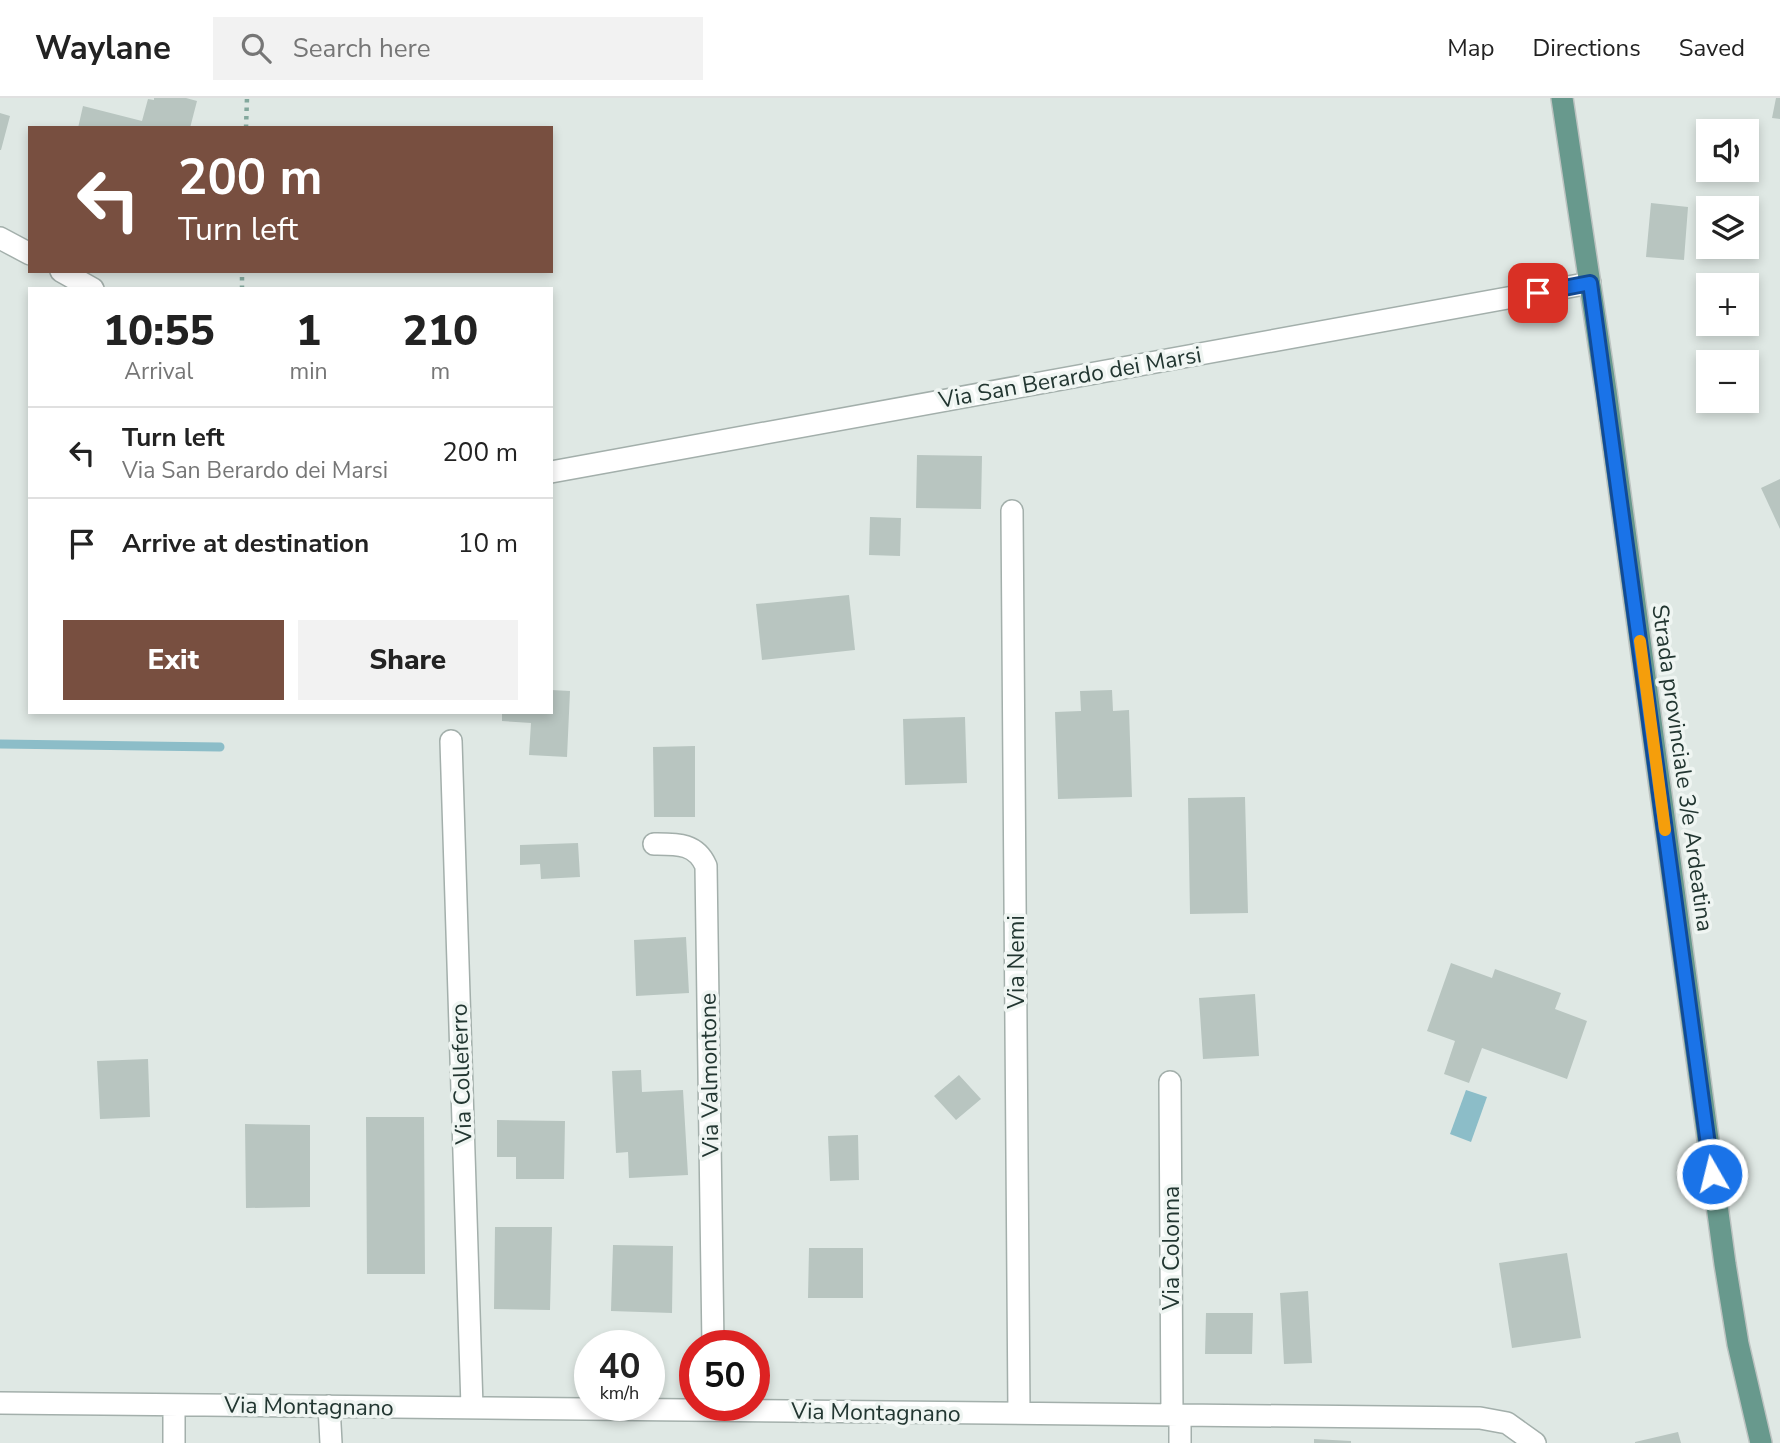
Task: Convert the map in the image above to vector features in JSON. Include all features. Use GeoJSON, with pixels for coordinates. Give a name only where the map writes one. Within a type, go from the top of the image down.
{"type":"FeatureCollection","features":[{"type":"Feature","properties":{"kind":"main road","name":"Strada provinciale 3/e Ardeatina"},"geometry":{"type":"LineString","coordinates":[[1562,98],[1590,283],[1725,1264],[1738,1344],[1761,1443]]}},
{"type":"Feature","properties":{"kind":"street"},"geometry":{"type":"LineString","coordinates":[[0,238],[28,253]]}},
{"type":"Feature","properties":{"kind":"street"},"geometry":{"type":"LineString","coordinates":[[65,273],[89,287]]}},
{"type":"Feature","properties":{"kind":"street","name":"Via San Berardo dei Marsi"},"geometry":{"type":"LineString","coordinates":[[553,472],[1590,283]]}},
{"type":"Feature","properties":{"kind":"street","name":"Via Nemi"},"geometry":{"type":"LineString","coordinates":[[1012,511],[1019,1413]]}},
{"type":"Feature","properties":{"kind":"street","name":"Via Colleferro"},"geometry":{"type":"LineString","coordinates":[[451,741],[472,1407]]}},
{"type":"Feature","properties":{"kind":"street","name":"Via Valmontone"},"geometry":{"type":"LineString","coordinates":[[654,844],[686,845],[698,853],[706,866],[713,1330]]}},
{"type":"Feature","properties":{"kind":"street","name":"Via Colonna"},"geometry":{"type":"LineString","coordinates":[[1170,1082],[1176,1415],[1180,1443]]}},
{"type":"Feature","properties":{"kind":"street","name":"Via Montagnano"},"geometry":{"type":"LineString","coordinates":[[0,1403],[679,1408]]}},
{"type":"Feature","properties":{"kind":"street"},"geometry":{"type":"LineString","coordinates":[[174,1405],[174,1443]]}},
{"type":"Feature","properties":{"kind":"street"},"geometry":{"type":"LineString","coordinates":[[329,1406],[331,1443]]}},
{"type":"Feature","properties":{"kind":"street","name":"Via Montagnano"},"geometry":{"type":"LineString","coordinates":[[770,1409],[1489,1418],[1515,1426],[1535,1443]]}},
{"type":"Feature","properties":{"kind":"path"},"geometry":{"type":"LineString","coordinates":[[246,126],[247,98]]}},
{"type":"Feature","properties":{"kind":"water"},"geometry":{"type":"Polygon","coordinates":[[[1466,1090],[1487,1097],[1471,1142],[1450,1134],[1466,1090]]]}},
{"type":"Feature","properties":{"kind":"building"},"geometry":{"type":"Polygon","coordinates":[[[186,98],[197,101],[191,126],[78,126],[83,106],[142,121],[148,99],[186,98]]]}},
{"type":"Feature","properties":{"kind":"building"},"geometry":{"type":"Polygon","coordinates":[[[1776,98],[1780,98],[1780,119],[1772,118],[1776,98]]]}},
{"type":"Feature","properties":{"kind":"building"},"geometry":{"type":"Polygon","coordinates":[[[0,113],[10,116],[1,150],[0,150],[0,113]]]}},
{"type":"Feature","properties":{"kind":"building"},"geometry":{"type":"Polygon","coordinates":[[[1651,203],[1688,207],[1684,260],[1646,257],[1651,203]]]}},
{"type":"Feature","properties":{"kind":"building"},"geometry":{"type":"Polygon","coordinates":[[[917,455],[982,456],[981,509],[916,508],[917,455]]]}},
{"type":"Feature","properties":{"kind":"building"},"geometry":{"type":"Polygon","coordinates":[[[1780,479],[1780,529],[1761,488],[1780,479]]]}},
{"type":"Feature","properties":{"kind":"building"},"geometry":{"type":"Polygon","coordinates":[[[870,517],[901,518],[900,556],[869,555],[870,517]]]}},
{"type":"Feature","properties":{"kind":"building"},"geometry":{"type":"Polygon","coordinates":[[[849,595],[855,650],[762,660],[756,604],[849,595]]]}},
{"type":"Feature","properties":{"kind":"building"},"geometry":{"type":"Polygon","coordinates":[[[553,690],[570,691],[567,757],[529,755],[531,723],[502,721],[502,714],[553,714],[553,690]]]}},
{"type":"Feature","properties":{"kind":"building"},"geometry":{"type":"Polygon","coordinates":[[[1112,690],[1113,711],[1129,710],[1132,797],[1058,799],[1055,712],[1081,711],[1080,691],[1112,690]]]}},
{"type":"Feature","properties":{"kind":"building"},"geometry":{"type":"Polygon","coordinates":[[[965,717],[967,783],[905,785],[903,719],[965,717]]]}},
{"type":"Feature","properties":{"kind":"building"},"geometry":{"type":"Polygon","coordinates":[[[695,746],[695,817],[654,817],[653,747],[695,746]]]}},
{"type":"Feature","properties":{"kind":"building"},"geometry":{"type":"Polygon","coordinates":[[[1245,797],[1248,913],[1190,914],[1188,798],[1245,797]]]}},
{"type":"Feature","properties":{"kind":"building"},"geometry":{"type":"Polygon","coordinates":[[[578,843],[580,877],[541,879],[540,864],[520,865],[520,845],[578,843]]]}},
{"type":"Feature","properties":{"kind":"building"},"geometry":{"type":"Polygon","coordinates":[[[686,937],[689,993],[636,996],[634,940],[686,937]]]}},
{"type":"Feature","properties":{"kind":"building"},"geometry":{"type":"Polygon","coordinates":[[[1451,963],[1492,978],[1495,969],[1561,993],[1555,1009],[1587,1021],[1567,1079],[1482,1048],[1469,1083],[1444,1074],[1455,1041],[1427,1031],[1451,963]]]}},
{"type":"Feature","properties":{"kind":"building"},"geometry":{"type":"Polygon","coordinates":[[[1255,994],[1259,1056],[1203,1059],[1199,998],[1255,994]]]}},
{"type":"Feature","properties":{"kind":"building"},"geometry":{"type":"Polygon","coordinates":[[[148,1059],[150,1117],[100,1119],[97,1061],[148,1059]]]}},
{"type":"Feature","properties":{"kind":"building"},"geometry":{"type":"Polygon","coordinates":[[[641,1070],[642,1092],[683,1090],[688,1175],[629,1178],[628,1152],[616,1153],[612,1071],[641,1070]]]}},
{"type":"Feature","properties":{"kind":"building"},"geometry":{"type":"Polygon","coordinates":[[[959,1075],[981,1099],[956,1120],[934,1096],[959,1075]]]}},
{"type":"Feature","properties":{"kind":"building"},"geometry":{"type":"Polygon","coordinates":[[[366,1117],[424,1117],[425,1274],[367,1274],[366,1117]]]}},
{"type":"Feature","properties":{"kind":"building"},"geometry":{"type":"Polygon","coordinates":[[[497,1120],[565,1121],[564,1179],[516,1179],[516,1157],[497,1157],[497,1120]]]}},
{"type":"Feature","properties":{"kind":"building"},"geometry":{"type":"Polygon","coordinates":[[[245,1124],[310,1125],[310,1207],[246,1208],[245,1124]]]}},
{"type":"Feature","properties":{"kind":"building"},"geometry":{"type":"Polygon","coordinates":[[[858,1135],[859,1180],[830,1181],[828,1136],[858,1135]]]}},
{"type":"Feature","properties":{"kind":"building"},"geometry":{"type":"Polygon","coordinates":[[[495,1227],[552,1227],[550,1310],[494,1309],[495,1227]]]}},
{"type":"Feature","properties":{"kind":"building"},"geometry":{"type":"Polygon","coordinates":[[[613,1245],[673,1246],[672,1313],[611,1311],[613,1245]]]}},
{"type":"Feature","properties":{"kind":"building"},"geometry":{"type":"Polygon","coordinates":[[[809,1248],[863,1248],[863,1298],[808,1298],[809,1248]]]}},
{"type":"Feature","properties":{"kind":"building"},"geometry":{"type":"Polygon","coordinates":[[[1567,1253],[1581,1338],[1512,1348],[1499,1263],[1567,1253]]]}},
{"type":"Feature","properties":{"kind":"building"},"geometry":{"type":"Polygon","coordinates":[[[1308,1291],[1312,1363],[1284,1364],[1280,1293],[1308,1291]]]}},
{"type":"Feature","properties":{"kind":"building"},"geometry":{"type":"Polygon","coordinates":[[[1206,1313],[1253,1313],[1252,1354],[1205,1354],[1206,1313]]]}},
{"type":"Feature","properties":{"kind":"building"},"geometry":{"type":"Polygon","coordinates":[[[1678,1432],[1681,1443],[1635,1443],[1635,1442],[1678,1432]]]}},
{"type":"Feature","properties":{"kind":"building"},"geometry":{"type":"Polygon","coordinates":[[[1314,1439],[1351,1441],[1351,1443],[1314,1443],[1314,1439]]]}},
{"type":"Feature","properties":{"kind":"waterway"},"geometry":{"type":"LineString","coordinates":[[0,744],[220,747]]}},
{"type":"Feature","properties":{"kind":"slow traffic"},"geometry":{"type":"LineString","coordinates":[[1640,641],[1665,830]]}},
{"type":"Feature","properties":{"kind":"route"},"geometry":{"type":"LineString","coordinates":[[1538,293],[1590,283],[1712,1174]]}}]}
